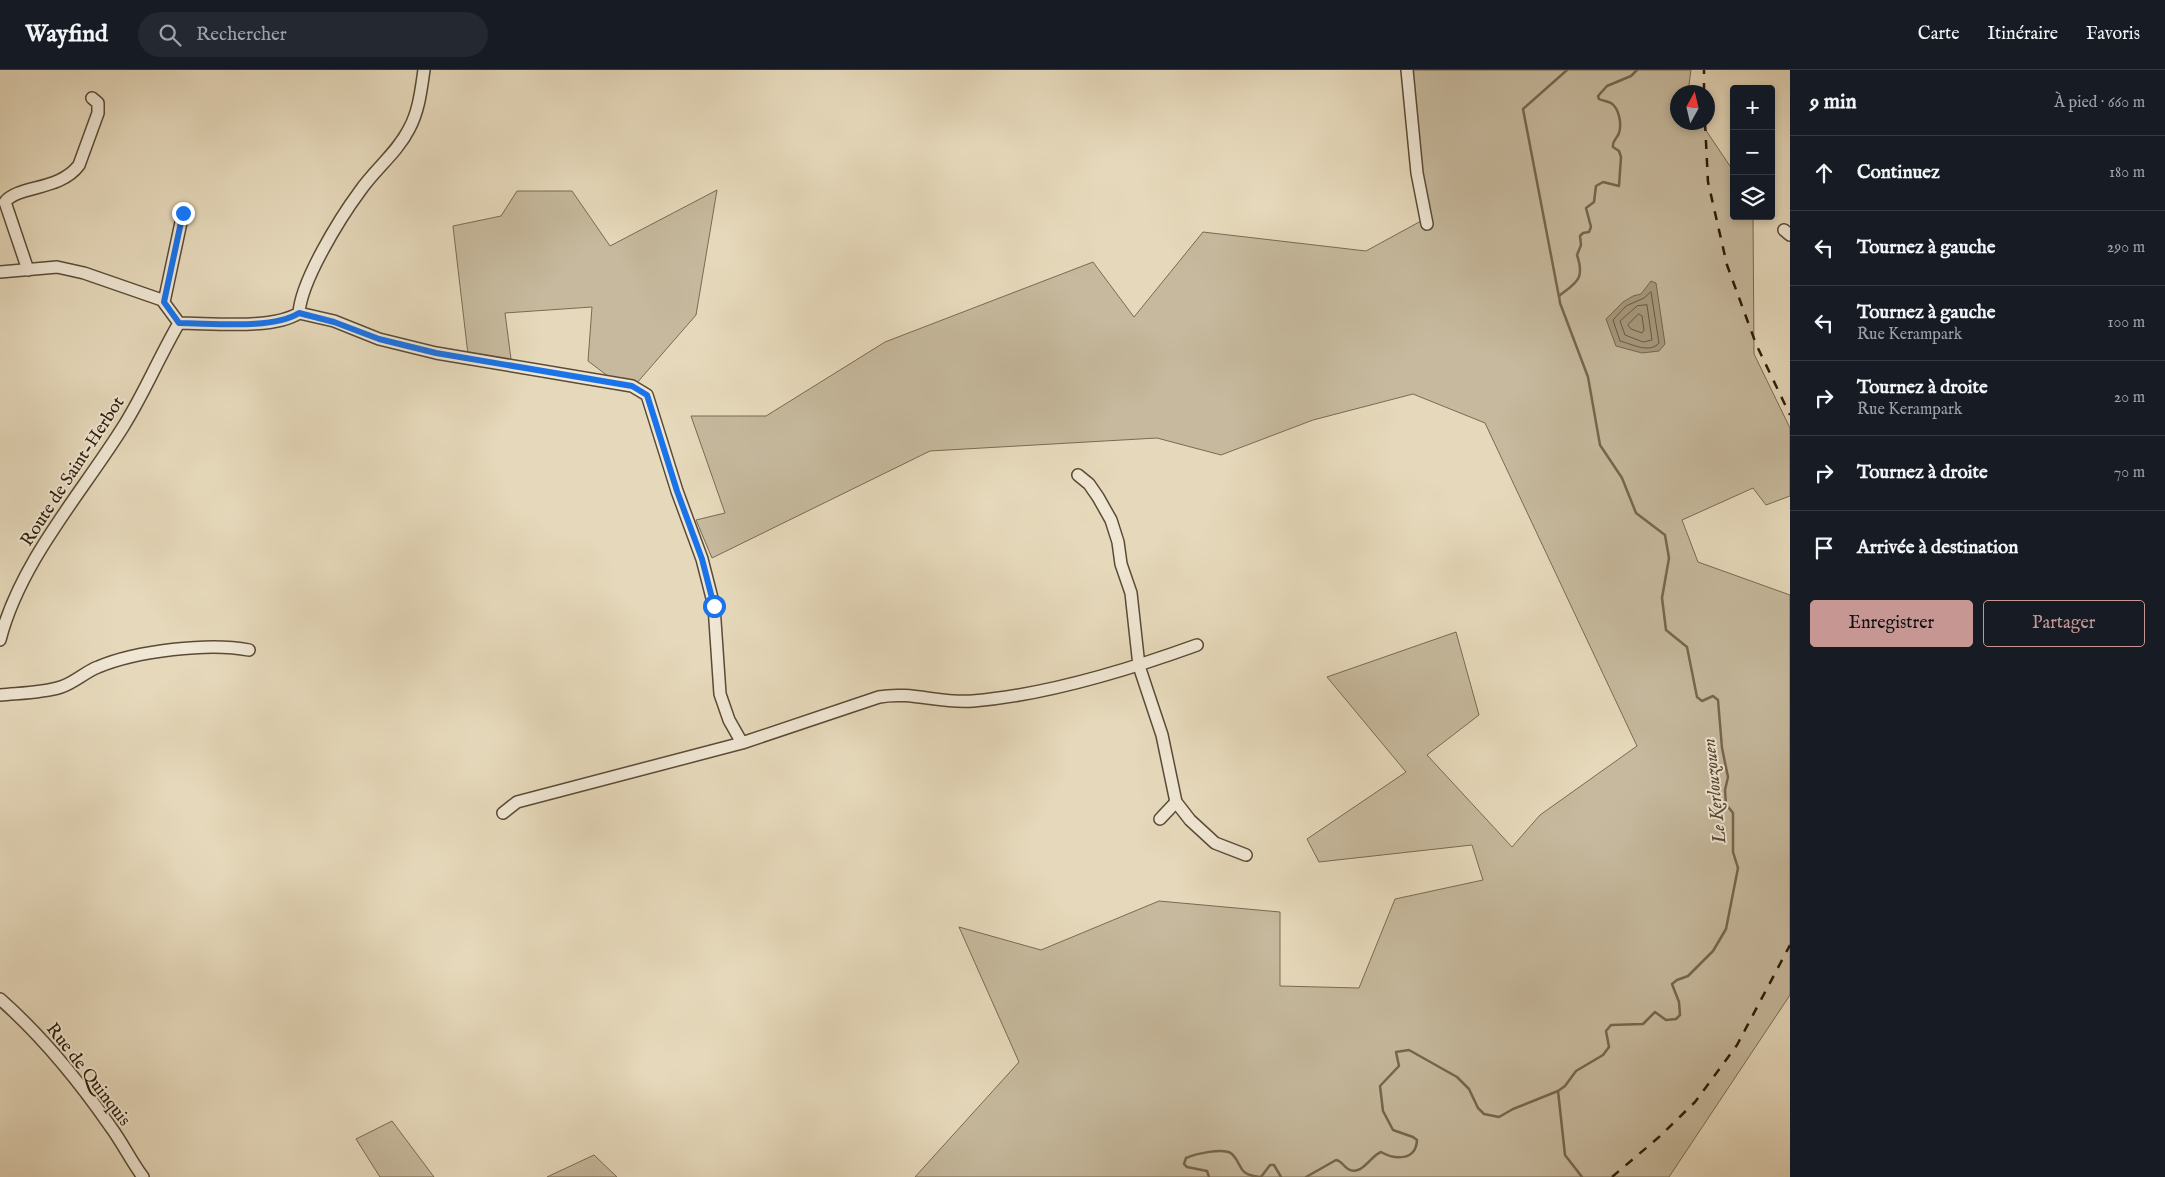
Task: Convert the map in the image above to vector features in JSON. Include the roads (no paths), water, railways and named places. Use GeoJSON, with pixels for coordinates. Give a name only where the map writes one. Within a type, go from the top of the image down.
{"type":"FeatureCollection","features":[{"type":"Feature","properties":{"kind":"street"},"geometry":{"type":"LineString","coordinates":[[299,313],[300,303],[308,281],[323,252],[360,191],[396,150],[410,127],[420,98],[424,70]]}},
{"type":"Feature","properties":{"kind":"street"},"geometry":{"type":"LineString","coordinates":[[1406,70],[1417,173],[1427,224]]}},
{"type":"Feature","properties":{"kind":"street"},"geometry":{"type":"LineString","coordinates":[[28,270],[5,202],[15,195],[55,183],[74,172],[79,165],[98,113],[98,102],[92,98]]}},
{"type":"Feature","properties":{"kind":"street"},"geometry":{"type":"LineString","coordinates":[[164,302],[183,213]]}},
{"type":"Feature","properties":{"kind":"street"},"geometry":{"type":"LineString","coordinates":[[0,272],[57,267],[84,273],[164,302],[179,323],[258,323],[290,319],[299,313],[334,322],[379,339],[436,353],[632,386],[647,395],[677,491],[702,559],[714,606],[720,694],[728,720],[742,743]]}},
{"type":"Feature","properties":{"kind":"street","name":"Route de Saint-Herbot"},"geometry":{"type":"LineString","coordinates":[[0,640],[3,627],[23,579],[124,426],[179,323]]}},
{"type":"Feature","properties":{"kind":"street"},"geometry":{"type":"LineString","coordinates":[[1078,475],[1089,484],[1111,520],[1118,542],[1121,564],[1131,593],[1139,666],[1162,735],[1176,802],[1190,820],[1215,843],[1246,855]]}},
{"type":"Feature","properties":{"kind":"street"},"geometry":{"type":"LineString","coordinates":[[503,813],[517,802],[742,743],[878,697],[894,694],[956,701],[984,700],[1026,694],[1139,666],[1197,645]]}},
{"type":"Feature","properties":{"kind":"street"},"geometry":{"type":"LineString","coordinates":[[0,695],[62,686],[99,666],[132,656],[209,647],[232,646],[249,650]]}},
{"type":"Feature","properties":{"kind":"street"},"geometry":{"type":"LineString","coordinates":[[1160,819],[1176,802]]}},
{"type":"Feature","properties":{"kind":"street","name":"Rue de Quinquis"},"geometry":{"type":"LineString","coordinates":[[0,1000],[41,1039],[70,1073],[109,1125],[143,1177]]}},
{"type":"Feature","properties":{"kind":"water"},"geometry":{"type":"Polygon","coordinates":[[[1651,281],[1656,283],[1665,344],[1659,351],[1642,353],[1616,346],[1606,319],[1623,302],[1641,294],[1651,281]]]}},
{"type":"Feature","properties":{"kind":"waterway"},"geometry":{"type":"LineString","coordinates":[[1559,297],[1523,109],[1567,70]]}},
{"type":"Feature","properties":{"kind":"waterway","name":"Le Kerlouzouen"},"geometry":{"type":"LineString","coordinates":[[1306,1177],[1336,1160],[1353,1171],[1362,1168],[1381,1152],[1398,1157],[1404,1157],[1413,1152],[1417,1140],[1393,1130],[1383,1111],[1380,1086],[1399,1066],[1396,1052],[1409,1050],[1457,1077],[1469,1089],[1478,1108],[1484,1114],[1499,1117],[1513,1109],[1558,1091],[1565,1086],[1576,1071],[1603,1055],[1609,1047],[1606,1031],[1611,1025],[1643,1024],[1655,1012],[1666,1020],[1676,1019],[1680,1015],[1679,1002],[1672,984],[1688,976],[1713,951],[1726,929],[1738,868],[1733,852],[1733,813],[1726,804],[1725,790],[1728,777],[1722,748],[1718,700],[1713,696],[1702,701],[1697,697],[1687,647],[1666,630],[1662,598],[1669,558],[1665,535],[1636,513],[1622,478],[1600,445],[1588,377],[1559,296],[1575,283],[1580,275],[1577,255],[1581,245],[1580,236],[1583,233],[1589,232],[1591,227],[1586,208],[1594,202],[1596,186],[1603,182],[1619,186],[1621,157],[1619,151],[1613,147],[1620,129],[1619,116],[1614,105],[1599,99],[1598,96],[1607,86],[1631,76],[1637,70]]}},
{"type":"Feature","properties":{"kind":"waterway"},"geometry":{"type":"LineString","coordinates":[[1558,1091],[1565,1155],[1582,1177]]}},
{"type":"Feature","properties":{"kind":"waterway","name":"Le Kerlouzouen"},"geometry":{"type":"LineString","coordinates":[[1209,1177],[1207,1171],[1187,1167],[1184,1164],[1186,1158],[1209,1152],[1228,1152],[1236,1158],[1244,1172],[1260,1177]]}},
{"type":"Feature","properties":{"kind":"waterway","name":"Le Kerlouzouen"},"geometry":{"type":"LineString","coordinates":[[1261,1177],[1270,1165],[1274,1165],[1281,1177]]}},
{"type":"Feature","properties":{"kind":"railway"},"geometry":{"type":"LineString","coordinates":[[1704,70],[1704,85]]}},
{"type":"Feature","properties":{"kind":"railway"},"geometry":{"type":"LineString","coordinates":[[1705,130],[1708,182],[1727,265],[1756,344],[1790,415]]}},
{"type":"Feature","properties":{"kind":"railway"},"geometry":{"type":"LineString","coordinates":[[1612,1177],[1659,1137],[1695,1102],[1737,1045],[1790,945]]}}]}
